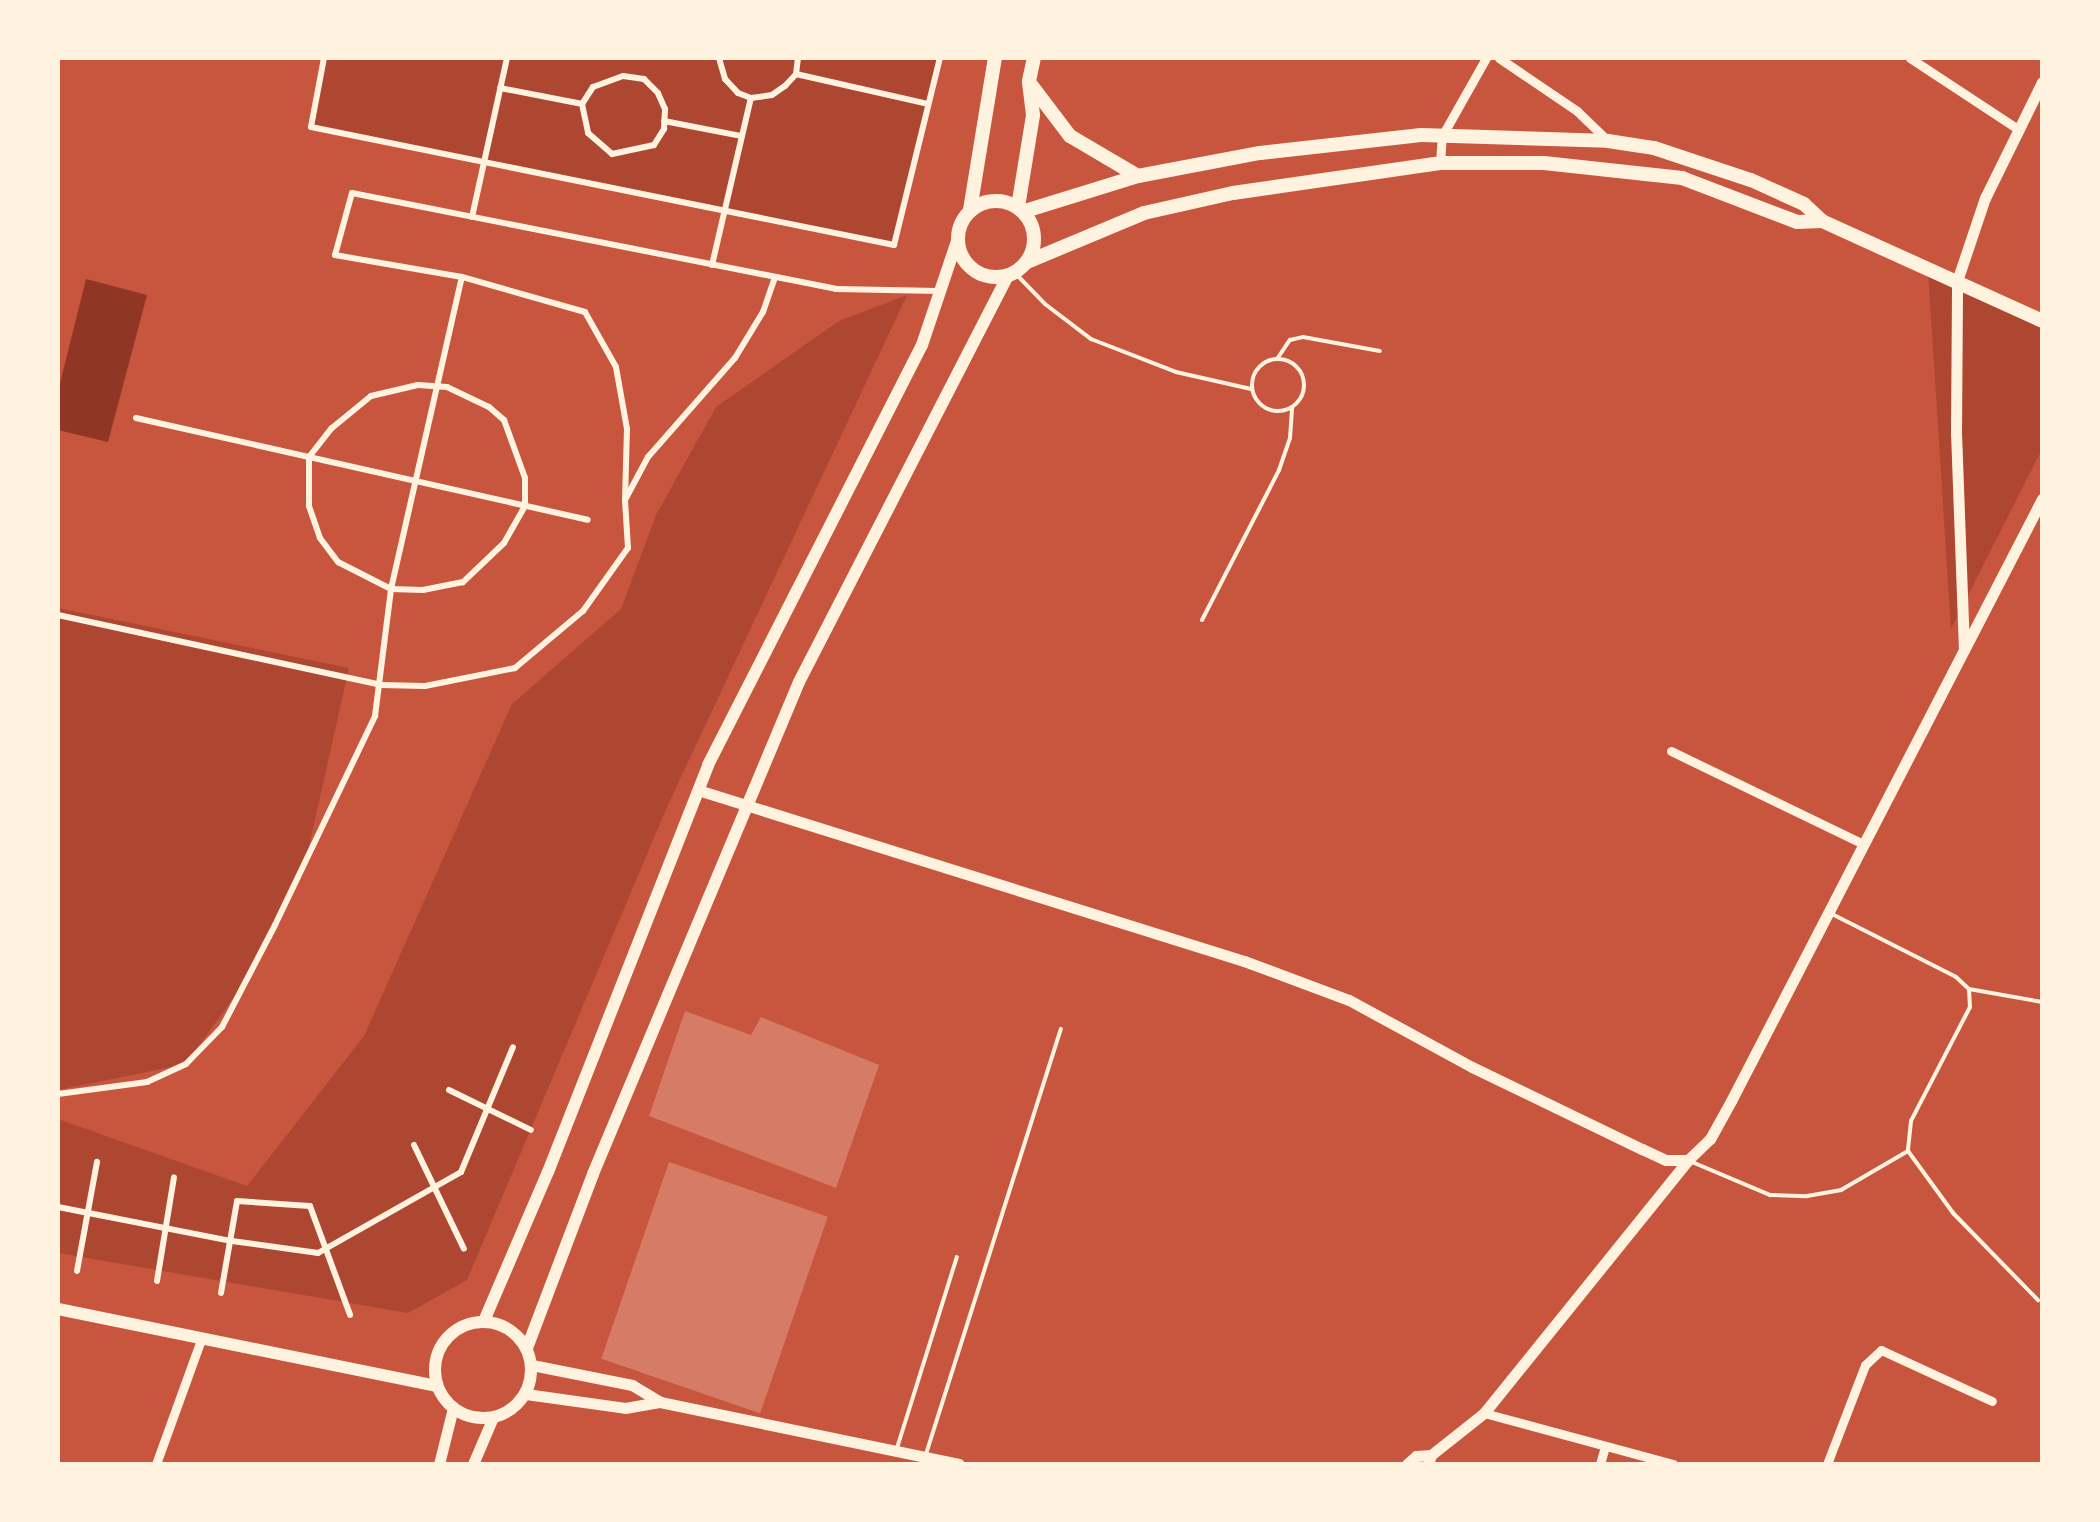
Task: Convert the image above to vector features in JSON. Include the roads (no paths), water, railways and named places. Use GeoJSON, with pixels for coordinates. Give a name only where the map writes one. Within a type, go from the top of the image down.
{"type":"FeatureCollection","features":[{"type":"Feature","properties":{"kind":"main road"},"geometry":{"type":"LineString","coordinates":[[484,1321],[548,1172],[698,790],[922,345],[970,210],[995,58]]}},
{"type":"Feature","properties":{"kind":"main road"},"geometry":{"type":"LineString","coordinates":[[527,1348],[745,802],[840,599],[1034,233],[1022,209],[1033,115],[1029,81],[1034,58]]}},
{"type":"Feature","properties":{"kind":"main road"},"geometry":{"type":"LineString","coordinates":[[1029,81],[1070,136],[1138,176]]}},
{"type":"Feature","properties":{"kind":"main road"},"geometry":{"type":"LineString","coordinates":[[970,210],[990,201],[1022,209],[1138,176],[1260,153],[1442,136],[1608,141],[1654,148],[1752,180],[1804,204],[1822,221],[2042,322]]}},
{"type":"Feature","properties":{"kind":"main road"},"geometry":{"type":"LineString","coordinates":[[957,241],[971,268],[985,276],[1017,270],[1144,213],[1318,178],[1440,163],[1544,163],[1636,170],[1682,178],[1797,222],[1822,221]]}},
{"type":"Feature","properties":{"kind":"main road"},"geometry":{"type":"LineString","coordinates":[[58,1309],[437,1386]]}},
{"type":"Feature","properties":{"kind":"main road"},"geometry":{"type":"LineString","coordinates":[[484,1321],[509,1328],[527,1348],[532,1365],[526,1394],[517,1405],[492,1417],[479,1418],[453,1408],[437,1386],[435,1360],[446,1338],[470,1323],[484,1321]]}},
{"type":"Feature","properties":{"kind":"street"},"geometry":{"type":"LineString","coordinates":[[324,58],[311,127],[894,244],[940,58]]}},
{"type":"Feature","properties":{"kind":"street"},"geometry":{"type":"LineString","coordinates":[[472,217],[507,58]]}},
{"type":"Feature","properties":{"kind":"street"},"geometry":{"type":"LineString","coordinates":[[718,58],[725,79],[738,93],[751,98],[772,95],[796,74],[798,58]]}},
{"type":"Feature","properties":{"kind":"street"},"geometry":{"type":"LineString","coordinates":[[1440,163],[1442,136],[1486,58]]}},
{"type":"Feature","properties":{"kind":"street"},"geometry":{"type":"LineString","coordinates":[[1500,58],[1577,111],[1608,141]]}},
{"type":"Feature","properties":{"kind":"street"},"geometry":{"type":"LineString","coordinates":[[1910,58],[2019,130]]}},
{"type":"Feature","properties":{"kind":"street"},"geometry":{"type":"LineString","coordinates":[[796,74],[928,104]]}},
{"type":"Feature","properties":{"kind":"street"},"geometry":{"type":"LineString","coordinates":[[623,76],[644,78],[658,94],[664,122],[654,145],[612,154],[588,133],[582,104],[593,87],[623,76]]}},
{"type":"Feature","properties":{"kind":"street"},"geometry":{"type":"LineString","coordinates":[[1964,654],[1956,434],[1957,282],[1985,198],[2042,82]]}},
{"type":"Feature","properties":{"kind":"street"},"geometry":{"type":"LineString","coordinates":[[500,88],[582,104]]}},
{"type":"Feature","properties":{"kind":"street"},"geometry":{"type":"LineString","coordinates":[[712,265],[751,98]]}},
{"type":"Feature","properties":{"kind":"street"},"geometry":{"type":"LineString","coordinates":[[664,122],[740,136]]}},
{"type":"Feature","properties":{"kind":"street"},"geometry":{"type":"LineString","coordinates":[[58,615],[381,685],[425,686],[515,668],[584,611],[628,548],[627,429],[616,368],[585,312],[462,276],[335,255],[352,193],[836,290],[940,291]]}},
{"type":"Feature","properties":{"kind":"street"},"geometry":{"type":"LineString","coordinates":[[58,1094],[147,1082],[186,1064],[222,1027],[375,716],[391,589],[462,276]]}},
{"type":"Feature","properties":{"kind":"street"},"geometry":{"type":"LineString","coordinates":[[626,500],[648,457],[735,358],[764,312],[775,277]]}},
{"type":"Feature","properties":{"kind":"street"},"geometry":{"type":"LineString","coordinates":[[437,385],[488,407],[504,420],[525,478],[525,506],[504,544],[464,582],[423,590],[391,589],[338,562],[320,538],[309,506],[309,457],[332,428],[371,396],[437,385]]}},
{"type":"Feature","properties":{"kind":"street"},"geometry":{"type":"LineString","coordinates":[[136,418],[588,520]]}},
{"type":"Feature","properties":{"kind":"street"},"geometry":{"type":"LineString","coordinates":[[1407,1464],[1416,1456],[1429,1460],[1484,1412],[1688,1160],[1710,1139],[2042,499]]}},
{"type":"Feature","properties":{"kind":"street"},"geometry":{"type":"LineString","coordinates":[[1671,751],[1863,844]]}},
{"type":"Feature","properties":{"kind":"street"},"geometry":{"type":"LineString","coordinates":[[698,790],[1244,960],[1349,1000],[1472,1067],[1666,1160],[1688,1160]]}},
{"type":"Feature","properties":{"kind":"street"},"geometry":{"type":"LineString","coordinates":[[58,1207],[232,1242],[318,1253],[461,1172],[513,1047]]}},
{"type":"Feature","properties":{"kind":"street"},"geometry":{"type":"LineString","coordinates":[[449,1090],[530,1130]]}},
{"type":"Feature","properties":{"kind":"street"},"geometry":{"type":"LineString","coordinates":[[414,1145],[464,1248]]}},
{"type":"Feature","properties":{"kind":"street"},"geometry":{"type":"LineString","coordinates":[[77,1271],[97,1162]]}},
{"type":"Feature","properties":{"kind":"street"},"geometry":{"type":"LineString","coordinates":[[157,1281],[174,1177]]}},
{"type":"Feature","properties":{"kind":"street"},"geometry":{"type":"LineString","coordinates":[[221,1293],[238,1202],[310,1206],[350,1315]]}},
{"type":"Feature","properties":{"kind":"street"},"geometry":{"type":"LineString","coordinates":[[156,1464],[202,1337]]}},
{"type":"Feature","properties":{"kind":"street"},"geometry":{"type":"LineString","coordinates":[[1827,1464],[1865,1364],[1881,1350],[1992,1401]]}},
{"type":"Feature","properties":{"kind":"street"},"geometry":{"type":"LineString","coordinates":[[532,1365],[632,1385],[660,1402],[959,1464]]}},
{"type":"Feature","properties":{"kind":"street"},"geometry":{"type":"LineString","coordinates":[[526,1394],[625,1408],[660,1402]]}},
{"type":"Feature","properties":{"kind":"street"},"geometry":{"type":"LineString","coordinates":[[439,1464],[453,1408]]}},
{"type":"Feature","properties":{"kind":"street"},"geometry":{"type":"LineString","coordinates":[[1484,1412],[1673,1464]]}},
{"type":"Feature","properties":{"kind":"street"},"geometry":{"type":"LineString","coordinates":[[473,1464],[492,1417]]}},
{"type":"Feature","properties":{"kind":"street"},"geometry":{"type":"LineString","coordinates":[[1600,1464],[1605,1446]]}},
{"type":"Feature","properties":{"kind":"lane"},"geometry":{"type":"LineString","coordinates":[[1017,270],[1056,314],[1091,339],[1176,372],[1251,388],[1267,409],[1292,408]]}},
{"type":"Feature","properties":{"kind":"lane"},"geometry":{"type":"LineString","coordinates":[[1251,388],[1261,365],[1277,359],[1290,340],[1303,336],[1380,351]]}},
{"type":"Feature","properties":{"kind":"lane"},"geometry":{"type":"LineString","coordinates":[[1202,620],[1280,470],[1290,438],[1292,408],[1302,394],[1303,377],[1293,364],[1277,359]]}},
{"type":"Feature","properties":{"kind":"lane"},"geometry":{"type":"LineString","coordinates":[[1830,913],[1956,977],[1969,990],[2042,1002]]}},
{"type":"Feature","properties":{"kind":"lane"},"geometry":{"type":"LineString","coordinates":[[1969,990],[1970,1007],[1910,1121],[1908,1150],[1953,1213],[2038,1300]]}},
{"type":"Feature","properties":{"kind":"lane"},"geometry":{"type":"LineString","coordinates":[[924,1458],[1061,1029]]}},
{"type":"Feature","properties":{"kind":"lane"},"geometry":{"type":"LineString","coordinates":[[1688,1160],[1770,1195],[1807,1196],[1841,1190],[1908,1150]]}},
{"type":"Feature","properties":{"kind":"lane"},"geometry":{"type":"LineString","coordinates":[[895,1453],[957,1257]]}}]}
